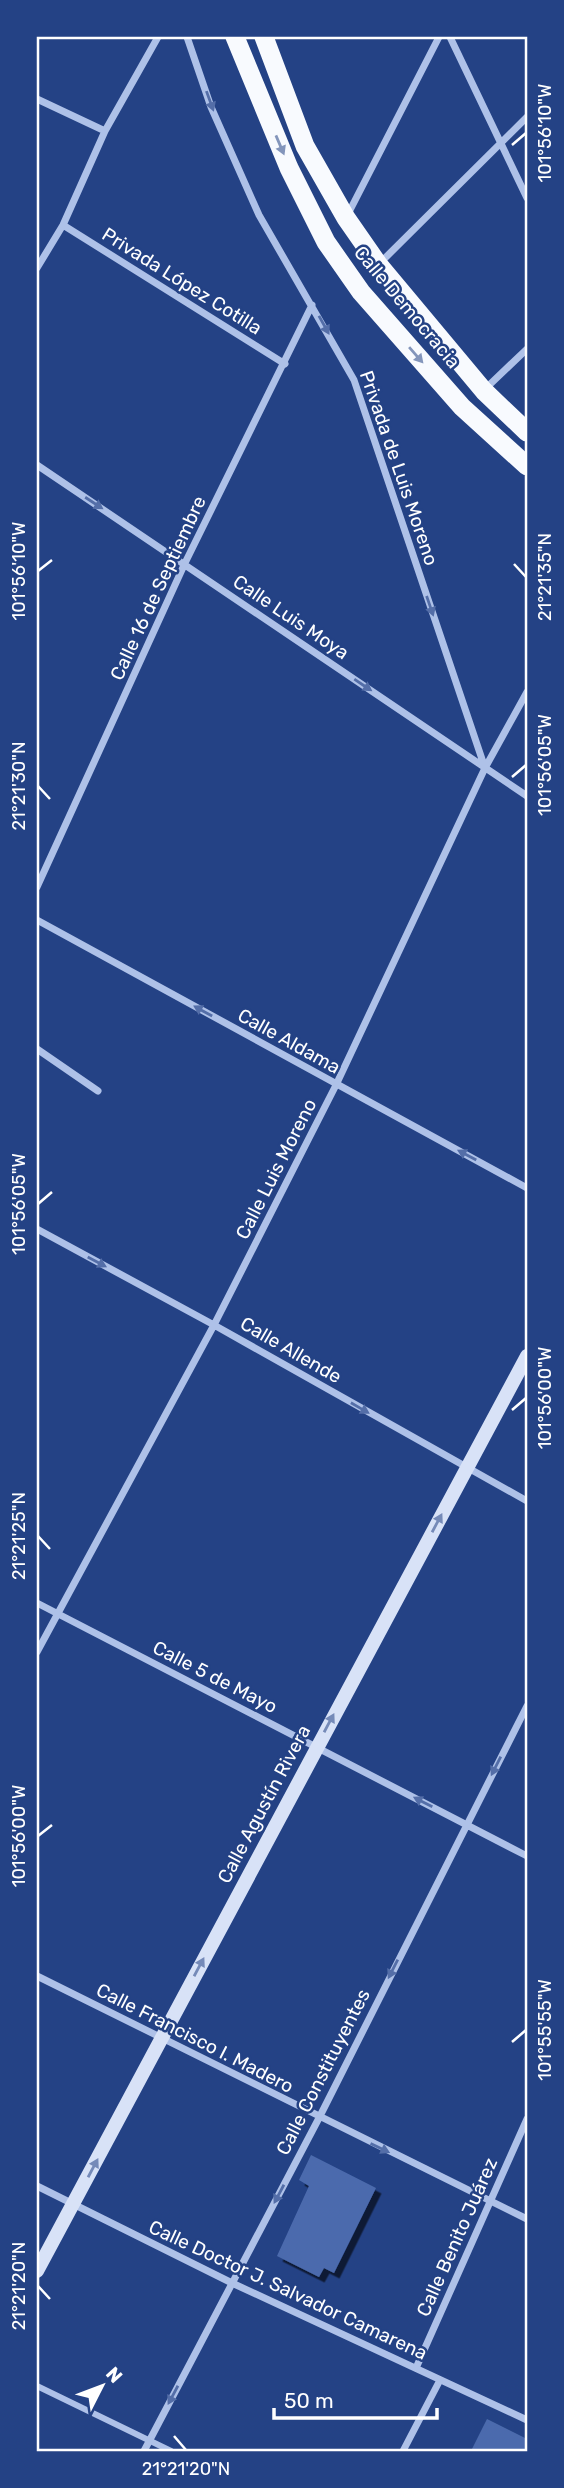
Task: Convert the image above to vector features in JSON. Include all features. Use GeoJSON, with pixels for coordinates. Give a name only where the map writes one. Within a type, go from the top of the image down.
{"type":"FeatureCollection","features":[{"type":"Feature","properties":{"kind":"highway","name":"Calle Democracia"},"geometry":{"type":"LineString","coordinates":[[235,37],[289,168],[326,242],[361,292],[462,407],[527,466]]}},
{"type":"Feature","properties":{"kind":"highway","name":"Calle Democracia"},"geometry":{"type":"LineString","coordinates":[[264,37],[305,146],[346,218],[378,264],[484,391],[527,432]]}},
{"type":"Feature","properties":{"kind":"main road","name":"Calle Agustín Rivera"},"geometry":{"type":"LineString","coordinates":[[37,2271],[527,1356]]}},
{"type":"Feature","properties":{"kind":"street"},"geometry":{"type":"LineString","coordinates":[[37,268],[63,225],[105,131],[158,37]]}},
{"type":"Feature","properties":{"kind":"street","name":"Privada de Luis Moreno"},"geometry":{"type":"LineString","coordinates":[[187,37],[212,107],[259,215],[354,380],[485,768]]}},
{"type":"Feature","properties":{"kind":"street"},"geometry":{"type":"LineString","coordinates":[[346,218],[439,37]]}},
{"type":"Feature","properties":{"kind":"street"},"geometry":{"type":"LineString","coordinates":[[450,37],[527,198]]}},
{"type":"Feature","properties":{"kind":"street"},"geometry":{"type":"LineString","coordinates":[[37,99],[105,131]]}},
{"type":"Feature","properties":{"kind":"street"},"geometry":{"type":"LineString","coordinates":[[378,264],[527,117]]}},
{"type":"Feature","properties":{"kind":"street","name":"Privada López Cotilla"},"geometry":{"type":"LineString","coordinates":[[63,225],[285,363]]}},
{"type":"Feature","properties":{"kind":"street","name":"Calle 16 de Septiembre"},"geometry":{"type":"LineString","coordinates":[[37,887],[185,563],[312,305]]}},
{"type":"Feature","properties":{"kind":"street"},"geometry":{"type":"LineString","coordinates":[[484,391],[527,349]]}},
{"type":"Feature","properties":{"kind":"street","name":"Calle Luis Moya"},"geometry":{"type":"LineString","coordinates":[[37,465],[527,796]]}},
{"type":"Feature","properties":{"kind":"street","name":"Calle Luis Moreno"},"geometry":{"type":"LineString","coordinates":[[37,1652],[214,1325],[336,1085],[485,768],[527,692]]}},
{"type":"Feature","properties":{"kind":"street","name":"Calle Aldama"},"geometry":{"type":"LineString","coordinates":[[37,920],[527,1188]]}},
{"type":"Feature","properties":{"kind":"street"},"geometry":{"type":"LineString","coordinates":[[37,1049],[98,1091]]}},
{"type":"Feature","properties":{"kind":"street","name":"Calle Allende"},"geometry":{"type":"LineString","coordinates":[[37,1229],[527,1500]]}},
{"type":"Feature","properties":{"kind":"street","name":"Calle 5 de Mayo"},"geometry":{"type":"LineString","coordinates":[[37,1602],[527,1856]]}},
{"type":"Feature","properties":{"kind":"street","name":"Calle Constituyentes"},"geometry":{"type":"LineString","coordinates":[[144,2451],[319,2118],[527,1706]]}},
{"type":"Feature","properties":{"kind":"street","name":"Calle Francisco I. Madero"},"geometry":{"type":"LineString","coordinates":[[37,1976],[527,2219]]}},
{"type":"Feature","properties":{"kind":"street","name":"Calle Benito Juárez"},"geometry":{"type":"LineString","coordinates":[[416,2368],[527,2119]]}},
{"type":"Feature","properties":{"kind":"street","name":"Calle Doctor J. Salvador Camarena"},"geometry":{"type":"LineString","coordinates":[[37,2186],[232,2283],[527,2420]]}},
{"type":"Feature","properties":{"kind":"street"},"geometry":{"type":"LineString","coordinates":[[402,2451],[440,2380]]}},
{"type":"Feature","properties":{"kind":"street"},"geometry":{"type":"LineString","coordinates":[[37,2386],[171,2451]]}},
{"type":"Feature","properties":{"kind":"building"},"geometry":{"type":"Polygon","coordinates":[[[311,2155],[376,2188],[334,2273],[324,2268],[319,2277],[277,2256],[309,2186],[299,2180],[311,2155]]]}},
{"type":"Feature","properties":{"kind":"building"},"geometry":{"type":"Polygon","coordinates":[[[487,2419],[527,2439],[527,2451],[471,2451],[487,2419]]]}}]}
